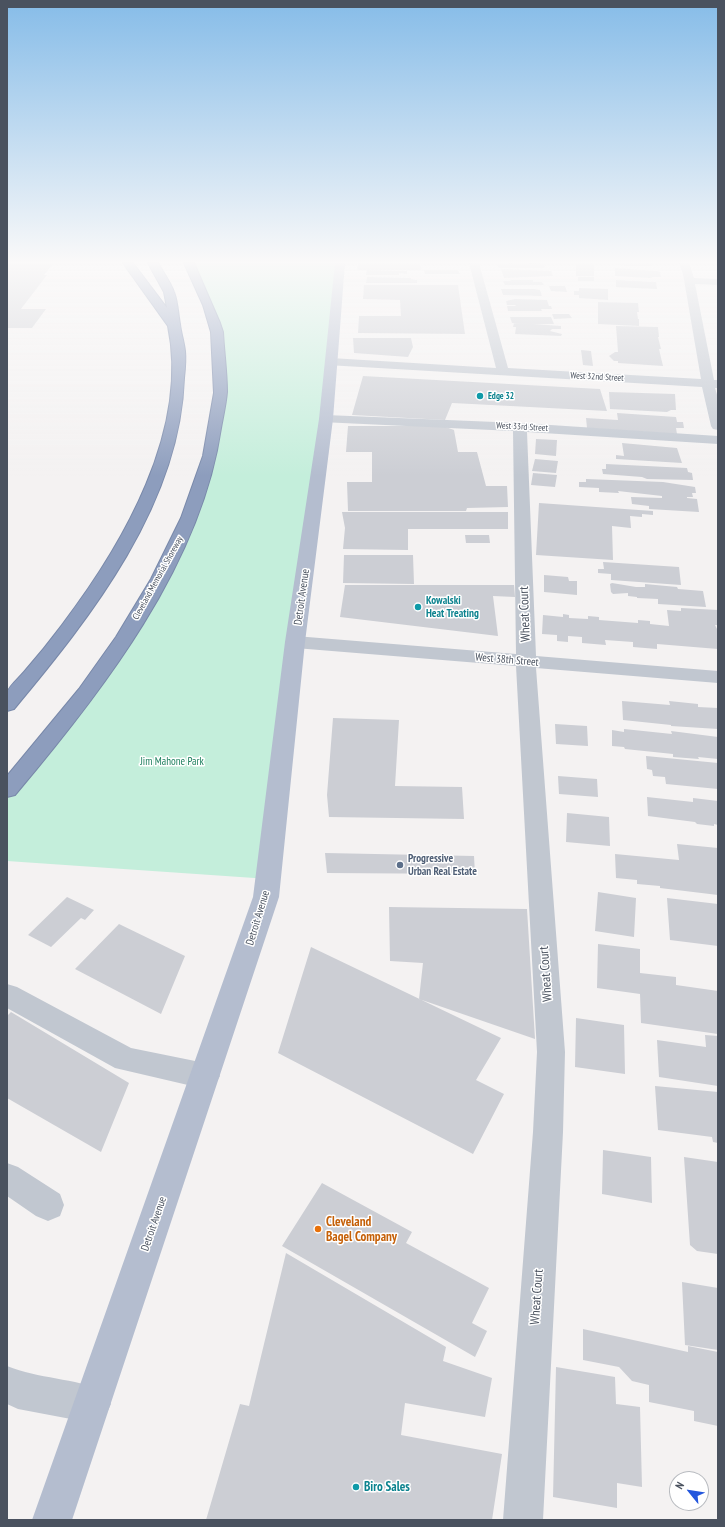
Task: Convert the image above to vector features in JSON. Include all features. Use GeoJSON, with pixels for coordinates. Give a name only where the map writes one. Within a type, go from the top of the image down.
{"type":"FeatureCollection","features":[{"type":"Feature","properties":{"kind":"highway"},"geometry":{"type":"LineString","coordinates":[[7,705],[64,635],[114,561],[138,518],[155,480],[166,447],[178,388],[179,351],[176,334]]}},
{"type":"Feature","properties":{"kind":"highway","name":"Cleveland Memorial Shoreway"},"geometry":{"type":"LineString","coordinates":[[7,790],[62,724],[112,654],[158,582],[183,535],[205,476],[214,442],[220,398],[220,368],[217,334]]}},
{"type":"Feature","properties":{"kind":"highway"},"geometry":{"type":"LineString","coordinates":[[7,686],[64,635]]}},
{"type":"Feature","properties":{"kind":"main road","name":"Detroit Avenue"},"geometry":{"type":"LineString","coordinates":[[52,1520],[266,897],[295,642],[326,419],[334,334]]}},
{"type":"Feature","properties":{"kind":"street"},"geometry":{"type":"LineString","coordinates":[[493,334],[503,372]]}},
{"type":"Feature","properties":{"kind":"street"},"geometry":{"type":"LineString","coordinates":[[701,334],[713,384],[718,426]]}},
{"type":"Feature","properties":{"kind":"street","name":"West 32nd Street"},"geometry":{"type":"LineString","coordinates":[[331,362],[713,384]]}},
{"type":"Feature","properties":{"kind":"street","name":"West 33rd Street"},"geometry":{"type":"LineString","coordinates":[[326,419],[520,427],[718,440]]}},
{"type":"Feature","properties":{"kind":"street","name":"Wheat Court"},"geometry":{"type":"LineString","coordinates":[[520,427],[526,662],[551,1052],[548,1132],[523,1520]]}},
{"type":"Feature","properties":{"kind":"street","name":"West 38th Street"},"geometry":{"type":"LineString","coordinates":[[295,642],[718,677]]}},
{"type":"Feature","properties":{"kind":"street"},"geometry":{"type":"LineString","coordinates":[[7,995],[125,1059],[205,1076]]}},
{"type":"Feature","properties":{"kind":"street"},"geometry":{"type":"LineString","coordinates":[[7,1178],[48,1204]]}},
{"type":"Feature","properties":{"kind":"street"},"geometry":{"type":"LineString","coordinates":[[7,1384],[18,1390],[92,1404]]}},
{"type":"Feature","properties":{"kind":"green space","name":"Jim Mahone Park"},"geometry":{"type":"Polygon","coordinates":[[[212,334],[334,334],[326,419],[269,879],[7,861],[7,790],[109,660],[199,495],[220,368],[212,334]]]}},
{"type":"Feature","properties":{"kind":"building"},"geometry":{"type":"Polygon","coordinates":[[[521,334],[562,334],[561,336],[521,334]]]}},
{"type":"Feature","properties":{"kind":"building"},"geometry":{"type":"Polygon","coordinates":[[[617,334],[659,334],[661,349],[659,349],[663,366],[618,363],[618,361],[614,361],[609,356],[615,352],[618,352],[617,334]]]}},
{"type":"Feature","properties":{"kind":"building"},"geometry":{"type":"Polygon","coordinates":[[[353,338],[411,338],[413,347],[408,357],[354,353],[353,338]]]}},
{"type":"Feature","properties":{"kind":"building"},"geometry":{"type":"Polygon","coordinates":[[[581,350],[591,351],[593,366],[583,365],[581,350]]]}},
{"type":"Feature","properties":{"kind":"building","name":"Edge 32"},"geometry":{"type":"Polygon","coordinates":[[[363,376],[600,389],[607,411],[452,403],[445,420],[352,415],[363,376]]]}},
{"type":"Feature","properties":{"kind":"building"},"geometry":{"type":"Polygon","coordinates":[[[609,392],[675,394],[676,410],[667,412],[610,409],[609,392]]]}},
{"type":"Feature","properties":{"kind":"building"},"geometry":{"type":"Polygon","coordinates":[[[617,413],[676,417],[677,422],[683,422],[684,428],[676,428],[677,434],[587,428],[586,418],[618,420],[617,413]]]}},
{"type":"Feature","properties":{"kind":"building"},"geometry":{"type":"Polygon","coordinates":[[[348,426],[443,426],[454,430],[458,452],[477,452],[486,486],[507,486],[508,507],[467,508],[466,511],[348,511],[347,482],[372,482],[372,452],[346,452],[348,426]]]}},
{"type":"Feature","properties":{"kind":"building"},"geometry":{"type":"Polygon","coordinates":[[[536,439],[557,440],[556,456],[535,454],[536,439]]]}},
{"type":"Feature","properties":{"kind":"building"},"geometry":{"type":"Polygon","coordinates":[[[622,443],[677,448],[682,463],[616,459],[616,455],[624,456],[622,443]]]}},
{"type":"Feature","properties":{"kind":"building"},"geometry":{"type":"Polygon","coordinates":[[[535,459],[558,461],[556,473],[532,471],[535,459]]]}},
{"type":"Feature","properties":{"kind":"building"},"geometry":{"type":"Polygon","coordinates":[[[606,464],[687,468],[688,472],[692,473],[693,480],[647,479],[642,477],[603,474],[602,469],[606,469],[606,464]]]}},
{"type":"Feature","properties":{"kind":"building"},"geometry":{"type":"Polygon","coordinates":[[[533,473],[557,475],[555,487],[531,485],[533,473]]]}},
{"type":"Feature","properties":{"kind":"building"},"geometry":{"type":"Polygon","coordinates":[[[586,479],[663,482],[695,487],[696,493],[692,493],[693,497],[687,498],[697,499],[699,512],[649,509],[649,506],[632,504],[631,497],[662,498],[662,496],[618,491],[619,493],[599,492],[599,488],[579,487],[579,482],[586,482],[586,479]]]}},
{"type":"Feature","properties":{"kind":"building"},"geometry":{"type":"Polygon","coordinates":[[[539,503],[653,511],[653,515],[642,514],[642,517],[630,516],[631,528],[612,526],[613,560],[536,555],[539,503]]]}},
{"type":"Feature","properties":{"kind":"building"},"geometry":{"type":"Polygon","coordinates":[[[342,512],[508,512],[508,529],[408,529],[408,550],[343,549],[345,528],[342,512]]]}},
{"type":"Feature","properties":{"kind":"building"},"geometry":{"type":"Polygon","coordinates":[[[465,535],[489,535],[490,543],[466,543],[465,535]]]}},
{"type":"Feature","properties":{"kind":"building"},"geometry":{"type":"Polygon","coordinates":[[[344,555],[413,555],[414,584],[343,583],[344,555]]]}},
{"type":"Feature","properties":{"kind":"building"},"geometry":{"type":"Polygon","coordinates":[[[603,562],[679,567],[681,585],[611,580],[611,574],[598,573],[598,569],[604,569],[603,562]]]}},
{"type":"Feature","properties":{"kind":"building"},"geometry":{"type":"Polygon","coordinates":[[[544,575],[568,577],[569,581],[577,581],[577,595],[544,592],[544,575]]]}},
{"type":"Feature","properties":{"kind":"building"},"geometry":{"type":"Polygon","coordinates":[[[612,583],[636,587],[645,587],[645,584],[703,591],[706,607],[658,604],[658,599],[637,598],[628,596],[628,593],[613,594],[611,592],[610,584],[612,583]]]}},
{"type":"Feature","properties":{"kind":"building","name":"Kowalski Heat Treating"},"geometry":{"type":"Polygon","coordinates":[[[345,585],[514,585],[515,597],[493,596],[498,636],[340,617],[345,585]]]}},
{"type":"Feature","properties":{"kind":"building"},"geometry":{"type":"Polygon","coordinates":[[[681,608],[718,610],[718,625],[715,625],[718,631],[718,649],[657,644],[657,649],[633,647],[633,642],[605,640],[606,645],[582,643],[582,637],[568,636],[568,642],[557,641],[557,635],[542,634],[543,615],[563,617],[563,614],[569,615],[569,618],[588,619],[588,616],[599,617],[599,620],[638,623],[638,620],[650,621],[650,624],[669,626],[667,610],[681,611],[681,608]]]}},
{"type":"Feature","properties":{"kind":"building"},"geometry":{"type":"Polygon","coordinates":[[[622,701],[670,705],[669,701],[698,704],[698,707],[718,708],[718,729],[671,726],[623,720],[622,701]]]}},
{"type":"Feature","properties":{"kind":"building"},"geometry":{"type":"Polygon","coordinates":[[[333,718],[399,720],[395,786],[462,787],[464,819],[329,817],[327,795],[333,718]]]}},
{"type":"Feature","properties":{"kind":"building"},"geometry":{"type":"Polygon","coordinates":[[[555,724],[587,726],[588,746],[556,744],[555,724]]]}},
{"type":"Feature","properties":{"kind":"building"},"geometry":{"type":"Polygon","coordinates":[[[624,729],[672,734],[671,731],[718,737],[718,759],[673,757],[673,754],[625,749],[624,747],[612,746],[612,730],[624,732],[624,729]]]}},
{"type":"Feature","properties":{"kind":"building"},"geometry":{"type":"Polygon","coordinates":[[[646,756],[718,763],[718,789],[666,784],[665,777],[653,776],[652,770],[647,769],[646,756]]]}},
{"type":"Feature","properties":{"kind":"building"},"geometry":{"type":"Polygon","coordinates":[[[558,776],[597,779],[598,797],[559,794],[558,776]]]}},
{"type":"Feature","properties":{"kind":"building"},"geometry":{"type":"Polygon","coordinates":[[[647,797],[693,802],[693,798],[718,801],[718,825],[697,824],[695,822],[648,816],[647,797]]]}},
{"type":"Feature","properties":{"kind":"building"},"geometry":{"type":"Polygon","coordinates":[[[567,813],[609,817],[610,846],[566,842],[567,813]]]}},
{"type":"Feature","properties":{"kind":"building"},"geometry":{"type":"Polygon","coordinates":[[[677,844],[718,848],[718,895],[660,888],[660,886],[637,884],[637,880],[616,878],[615,854],[679,860],[677,844]]]}},
{"type":"Feature","properties":{"kind":"building","name":"Progressive Urban Real Estate"},"geometry":{"type":"Polygon","coordinates":[[[325,853],[474,856],[475,874],[327,873],[325,853]]]}},
{"type":"Feature","properties":{"kind":"building"},"geometry":{"type":"Polygon","coordinates":[[[598,892],[636,898],[634,937],[595,931],[598,892]]]}},
{"type":"Feature","properties":{"kind":"building"},"geometry":{"type":"Polygon","coordinates":[[[67,897],[94,910],[85,920],[81,918],[51,947],[28,935],[67,897]]]}},
{"type":"Feature","properties":{"kind":"building"},"geometry":{"type":"Polygon","coordinates":[[[667,898],[718,904],[718,946],[670,940],[667,898]]]}},
{"type":"Feature","properties":{"kind":"building"},"geometry":{"type":"Polygon","coordinates":[[[389,907],[527,909],[535,1039],[419,999],[423,963],[390,961],[389,907]]]}},
{"type":"Feature","properties":{"kind":"building"},"geometry":{"type":"Polygon","coordinates":[[[119,924],[185,956],[161,1014],[75,969],[119,924]]]}},
{"type":"Feature","properties":{"kind":"building"},"geometry":{"type":"Polygon","coordinates":[[[598,944],[640,949],[640,973],[676,977],[676,985],[718,991],[718,1034],[641,1023],[640,994],[597,988],[598,944]]]}},
{"type":"Feature","properties":{"kind":"building"},"geometry":{"type":"Polygon","coordinates":[[[311,947],[501,1038],[476,1080],[504,1094],[473,1154],[278,1053],[311,947]]]}},
{"type":"Feature","properties":{"kind":"building"},"geometry":{"type":"Polygon","coordinates":[[[11,1012],[129,1083],[101,1152],[7,1098],[7,1016],[11,1012]]]}},
{"type":"Feature","properties":{"kind":"building"},"geometry":{"type":"Polygon","coordinates":[[[576,1018],[624,1025],[625,1074],[575,1067],[576,1018]]]}},
{"type":"Feature","properties":{"kind":"building"},"geometry":{"type":"Polygon","coordinates":[[[705,1035],[718,1036],[718,1086],[659,1077],[657,1040],[706,1047],[705,1035]]]}},
{"type":"Feature","properties":{"kind":"building"},"geometry":{"type":"Polygon","coordinates":[[[655,1086],[718,1092],[718,1143],[713,1142],[712,1137],[658,1130],[655,1086]]]}},
{"type":"Feature","properties":{"kind":"building"},"geometry":{"type":"Polygon","coordinates":[[[603,1150],[651,1157],[652,1203],[602,1194],[603,1150]]]}},
{"type":"Feature","properties":{"kind":"building"},"geometry":{"type":"Polygon","coordinates":[[[684,1157],[718,1162],[718,1254],[697,1251],[690,1245],[684,1157]]]}},
{"type":"Feature","properties":{"kind":"building"},"geometry":{"type":"Polygon","coordinates":[[[322,1183],[412,1232],[406,1243],[489,1288],[472,1323],[487,1331],[475,1357],[282,1246],[322,1183]]]}},
{"type":"Feature","properties":{"kind":"building"},"geometry":{"type":"Polygon","coordinates":[[[286,1253],[446,1347],[443,1361],[492,1378],[485,1417],[405,1403],[401,1435],[502,1454],[492,1520],[206,1520],[240,1404],[249,1406],[286,1253]]]}},
{"type":"Feature","properties":{"kind":"building"},"geometry":{"type":"Polygon","coordinates":[[[682,1282],[718,1288],[718,1350],[685,1345],[682,1282]]]}},
{"type":"Feature","properties":{"kind":"building"},"geometry":{"type":"Polygon","coordinates":[[[583,1329],[688,1352],[688,1346],[718,1352],[718,1426],[694,1421],[694,1411],[649,1402],[649,1385],[632,1381],[619,1367],[583,1360],[583,1329]]]}},
{"type":"Feature","properties":{"kind":"building"},"geometry":{"type":"Polygon","coordinates":[[[556,1367],[615,1377],[616,1404],[640,1407],[642,1487],[617,1483],[617,1508],[553,1497],[556,1367]]]}},
{"type":"Feature","properties":{"kind":"place","name":"Edge 32"},"geometry":{"type":"Point","coordinates":[480,396]}},
{"type":"Feature","properties":{"kind":"place","name":"Kowalski Heat Treating"},"geometry":{"type":"Point","coordinates":[418,607]}},
{"type":"Feature","properties":{"kind":"place","name":"Progressive Urban Real Estate"},"geometry":{"type":"Point","coordinates":[400,865]}},
{"type":"Feature","properties":{"kind":"place","name":"Cleveland Bagel Company"},"geometry":{"type":"Point","coordinates":[318,1229]}},
{"type":"Feature","properties":{"kind":"place","name":"Biro Sales"},"geometry":{"type":"Point","coordinates":[356,1487]}}]}
